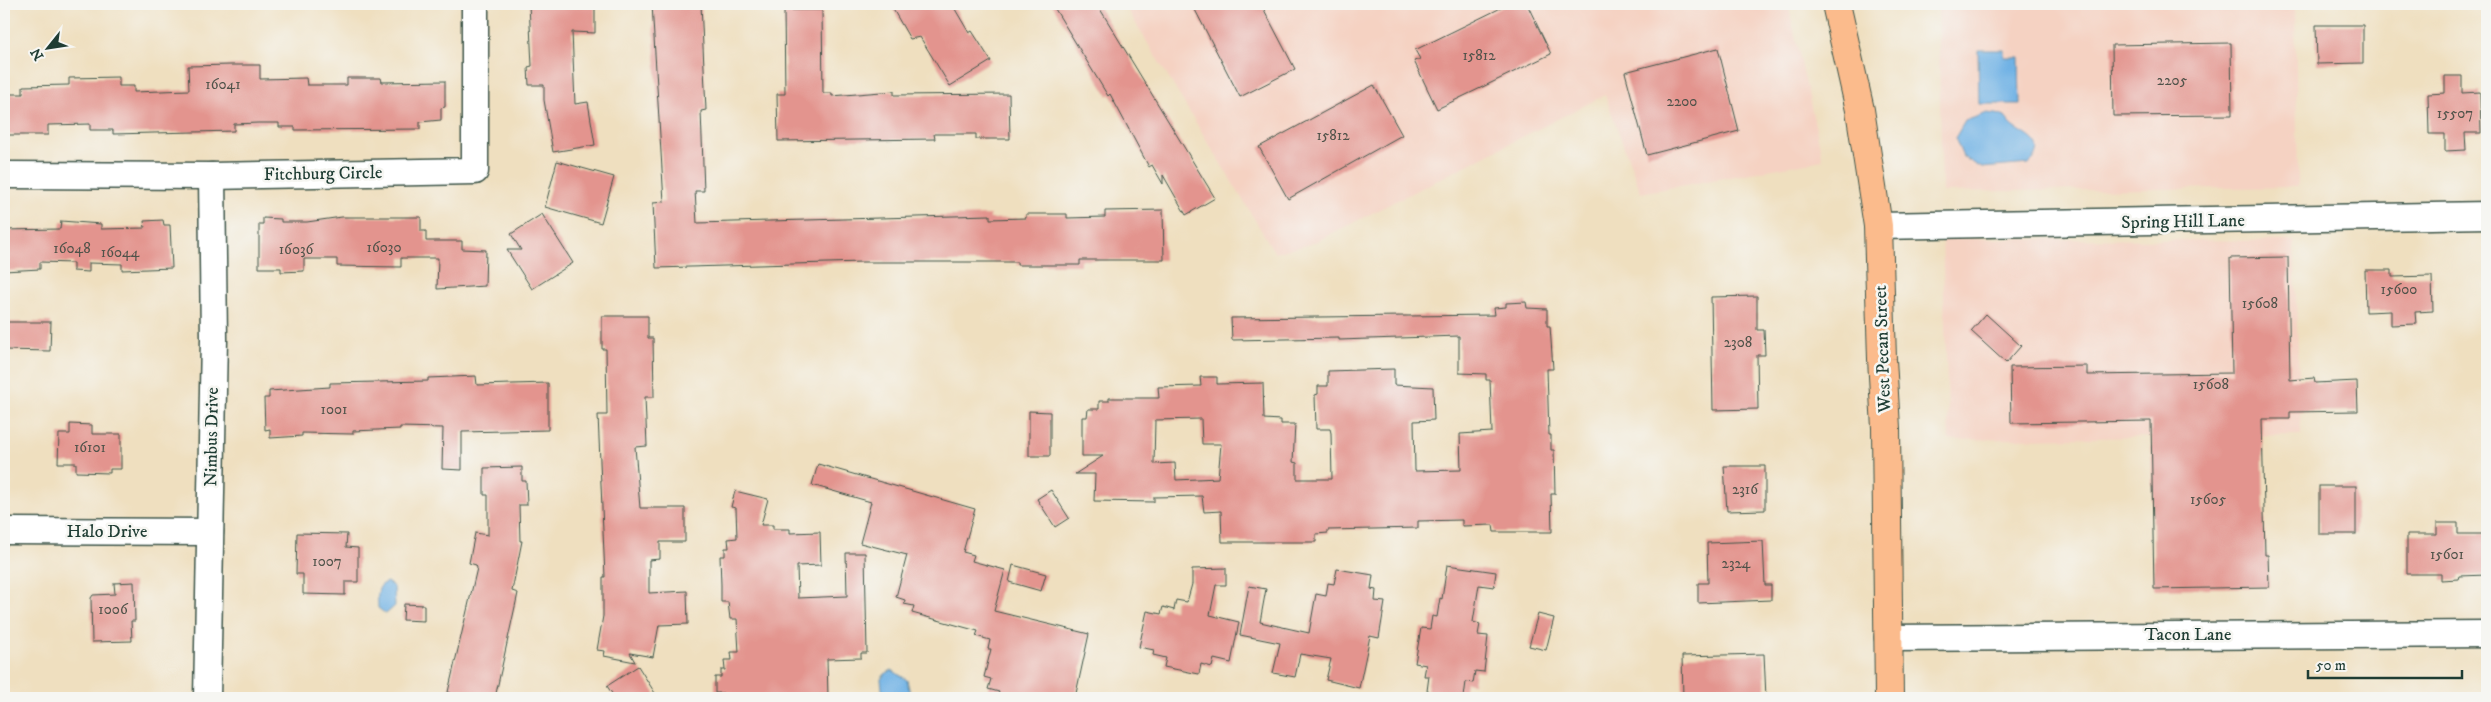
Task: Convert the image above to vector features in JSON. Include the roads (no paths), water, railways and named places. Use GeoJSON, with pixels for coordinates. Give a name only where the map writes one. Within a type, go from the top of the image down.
{"type":"FeatureCollection","features":[{"type":"Feature","properties":{"kind":"main road","name":"West Pecan Street"},"geometry":{"type":"LineString","coordinates":[[1836,4],[1860,110],[1878,226],[1886,428],[1889,698]]}},
{"type":"Feature","properties":{"kind":"street","name":"Fitchburg Circle"},"geometry":{"type":"LineString","coordinates":[[4,175],[212,176],[475,171],[475,4]]}},
{"type":"Feature","properties":{"kind":"street","name":"Nimbus Drive"},"geometry":{"type":"LineString","coordinates":[[207,698],[214,339],[212,176]]}},
{"type":"Feature","properties":{"kind":"street","name":"Spring Hill Lane"},"geometry":{"type":"LineString","coordinates":[[1878,226],[2487,215]]}},
{"type":"Feature","properties":{"kind":"street","name":"Halo Drive"},"geometry":{"type":"LineString","coordinates":[[4,531],[210,532]]}},
{"type":"Feature","properties":{"kind":"street","name":"Tacon Lane"},"geometry":{"type":"LineString","coordinates":[[1888,638],[2487,634]]}},
{"type":"Feature","properties":{"kind":"water"},"geometry":{"type":"Polygon","coordinates":[[[1978,50],[2004,50],[2004,57],[2019,57],[2020,104],[1979,104],[1978,50]]]}},
{"type":"Feature","properties":{"kind":"water"},"geometry":{"type":"Polygon","coordinates":[[[1987,113],[2003,115],[2013,126],[2035,142],[2037,151],[2029,164],[1982,168],[1963,157],[1955,138],[1965,121],[1987,113]]]}},
{"type":"Feature","properties":{"kind":"water"},"geometry":{"type":"Polygon","coordinates":[[[387,582],[394,587],[395,606],[386,614],[378,608],[378,596],[379,589],[387,582]]]}},
{"type":"Feature","properties":{"kind":"water"},"geometry":{"type":"Polygon","coordinates":[[[892,670],[907,680],[911,698],[883,698],[881,679],[892,670]]]}}]}
